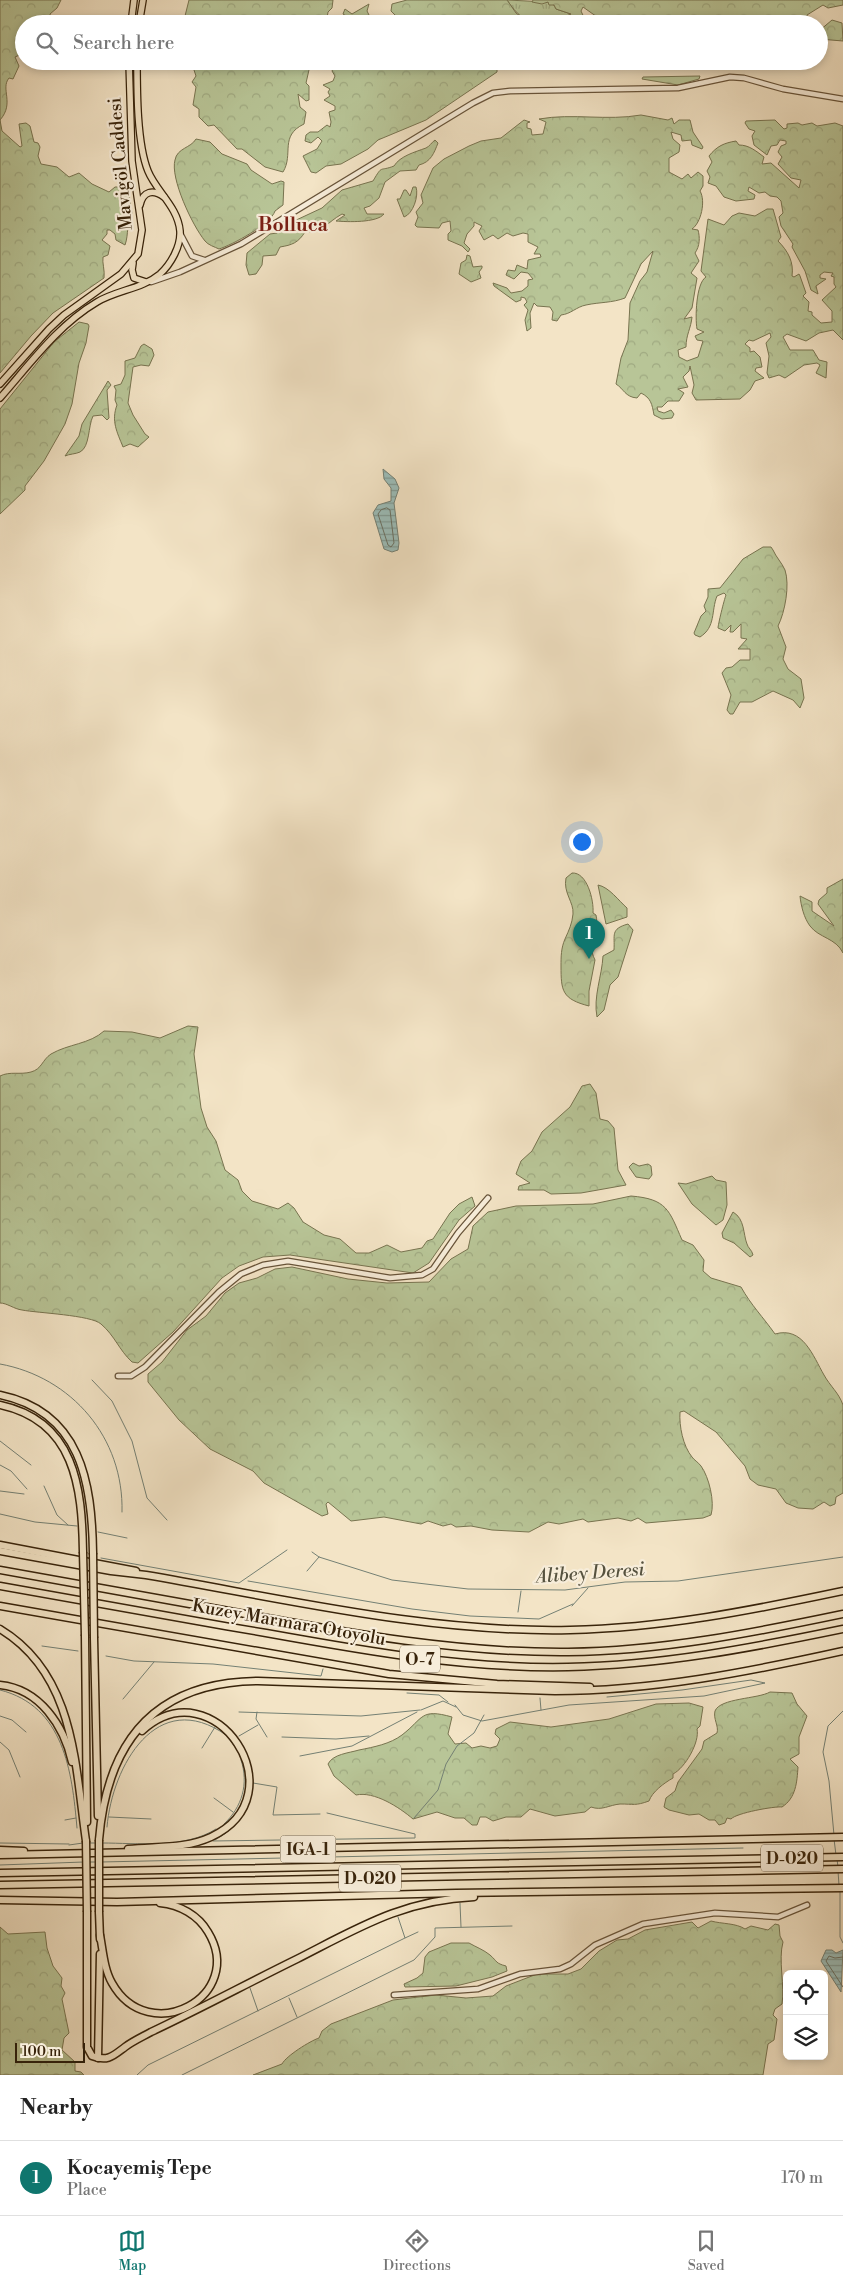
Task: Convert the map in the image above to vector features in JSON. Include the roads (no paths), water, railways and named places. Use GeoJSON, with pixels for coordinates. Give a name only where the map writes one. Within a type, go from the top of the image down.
{"type":"FeatureCollection","features":[{"type":"Feature","properties":{"kind":"highway"},"geometry":{"type":"LineString","coordinates":[[0,1395],[15,1398],[44,1414],[56,1424],[76,1449],[82,1462],[90,1500],[93,1553],[99,1840],[98,2058]]}},
{"type":"Feature","properties":{"kind":"highway"},"geometry":{"type":"LineString","coordinates":[[0,1405],[23,1412],[39,1422],[57,1439],[65,1451],[76,1476],[80,1494],[85,1636],[87,2047],[89,2054],[98,2058],[114,2057],[125,2047],[151,2032],[395,1911],[438,1900],[512,1894]]}},
{"type":"Feature","properties":{"kind":"highway"},"geometry":{"type":"LineString","coordinates":[[0,1545],[124,1568],[146,1575]]}},
{"type":"Feature","properties":{"kind":"highway"},"geometry":{"type":"LineString","coordinates":[[0,1551],[424,1622],[521,1629],[586,1629],[656,1625],[742,1612],[843,1590]]}},
{"type":"Feature","properties":{"kind":"highway","name":"Kuzey Marmara Otoyolu"},"geometry":{"type":"LineString","coordinates":[[0,1570],[372,1636],[430,1644],[509,1651],[571,1652],[664,1646],[733,1636],[843,1614]]}},
{"type":"Feature","properties":{"kind":"highway","name":"Kuzey Marmara Otoyolu"},"geometry":{"type":"LineString","coordinates":[[0,1586],[364,1651],[428,1660],[520,1667],[601,1666],[680,1659],[748,1649],[843,1629]]}},
{"type":"Feature","properties":{"kind":"highway"},"geometry":{"type":"LineString","coordinates":[[0,1606],[389,1674],[497,1684],[614,1688]]}},
{"type":"Feature","properties":{"kind":"highway"},"geometry":{"type":"LineString","coordinates":[[0,1629],[35,1659],[62,1702],[71,1735],[86,1841]]}},
{"type":"Feature","properties":{"kind":"highway"},"geometry":{"type":"LineString","coordinates":[[117,1764],[137,1730],[158,1710],[191,1692],[227,1683],[258,1681],[593,1691],[726,1675],[843,1651]]}},
{"type":"Feature","properties":{"kind":"highway"},"geometry":{"type":"LineString","coordinates":[[0,1685],[29,1695],[54,1719],[66,1741],[80,1802]]}},
{"type":"Feature","properties":{"kind":"highway","name":"IGA-1"},"geometry":{"type":"LineString","coordinates":[[99,1840],[104,1802],[117,1764],[134,1740],[152,1723],[173,1715],[197,1715],[218,1723],[236,1739],[247,1762],[249,1783],[243,1808],[229,1825],[218,1834],[184,1845],[131,1849],[109,1854]]}},
{"type":"Feature","properties":{"kind":"highway","name":"IGA-1"},"geometry":{"type":"LineString","coordinates":[[0,1855],[843,1837]]}},
{"type":"Feature","properties":{"kind":"highway"},"geometry":{"type":"LineString","coordinates":[[0,1850],[43,1851],[55,1854]]}},
{"type":"Feature","properties":{"kind":"highway","name":"D-020"},"geometry":{"type":"LineString","coordinates":[[0,1873],[843,1857]]}},
{"type":"Feature","properties":{"kind":"highway","name":"D-020"},"geometry":{"type":"LineString","coordinates":[[0,1885],[843,1869]]}},
{"type":"Feature","properties":{"kind":"highway"},"geometry":{"type":"LineString","coordinates":[[117,1902],[843,1888]]}},
{"type":"Feature","properties":{"kind":"highway"},"geometry":{"type":"LineString","coordinates":[[0,1900],[166,1904],[186,1911],[198,1919],[212,1940],[216,1952],[215,1971],[211,1984],[204,1995],[187,2008],[169,2014],[144,2011],[124,1998],[113,1985],[107,1970],[100,1935]]}},
{"type":"Feature","properties":{"kind":"main road"},"geometry":{"type":"LineString","coordinates":[[132,15],[134,0]]}},
{"type":"Feature","properties":{"kind":"main road"},"geometry":{"type":"LineString","coordinates":[[141,15],[143,0]]}},
{"type":"Feature","properties":{"kind":"main road","name":"Mavigöl Caddesi"},"geometry":{"type":"LineString","coordinates":[[0,384],[64,315],[121,274],[133,261],[142,237],[132,161],[129,70]]}},
{"type":"Feature","properties":{"kind":"main road","name":"Mavigöl Caddesi"},"geometry":{"type":"LineString","coordinates":[[138,70],[143,156],[149,173],[168,200],[180,231]]}},
{"type":"Feature","properties":{"kind":"main road"},"geometry":{"type":"LineString","coordinates":[[139,208],[142,197],[148,192],[155,192],[168,200]]}},
{"type":"Feature","properties":{"kind":"main road"},"geometry":{"type":"LineString","coordinates":[[0,398],[68,323],[106,297],[147,282],[160,274],[172,260],[177,249],[180,231]]}},
{"type":"Feature","properties":{"kind":"main road"},"geometry":{"type":"LineString","coordinates":[[133,261],[133,275],[138,281],[147,282]]}},
{"type":"Feature","properties":{"kind":"street"},"geometry":{"type":"LineString","coordinates":[[147,282],[206,261],[241,244],[473,103],[493,93],[527,90],[678,88],[730,76],[783,89],[843,99]]}},
{"type":"Feature","properties":{"kind":"street"},"geometry":{"type":"LineString","coordinates":[[180,231],[192,256],[206,261]]}},
{"type":"Feature","properties":{"kind":"street"},"geometry":{"type":"LineString","coordinates":[[118,1376],[131,1376],[145,1367],[231,1280],[251,1269],[288,1261],[390,1278],[413,1277],[427,1273],[440,1260],[458,1233],[488,1198]]}},
{"type":"Feature","properties":{"kind":"street"},"geometry":{"type":"LineString","coordinates":[[394,1995],[478,1989],[520,1974],[560,1969],[571,1964],[595,1945],[650,1923],[715,1913],[778,1917],[807,1905]]}},
{"type":"Feature","properties":{"kind":"water"},"geometry":{"type":"Polygon","coordinates":[[[383,469],[395,479],[399,488],[394,503],[399,543],[398,550],[392,552],[384,549],[373,513],[378,505],[391,501],[391,488],[384,479],[383,469]]]}},
{"type":"Feature","properties":{"kind":"water"},"geometry":{"type":"Polygon","coordinates":[[[826,1950],[832,1950],[836,1953],[843,1950],[841,1992],[828,1970],[821,1961],[826,1950]]]}},
{"type":"Feature","properties":{"kind":"waterway"},"geometry":{"type":"LineString","coordinates":[[0,1364],[26,1371],[50,1382],[71,1397],[89,1415],[103,1436],[114,1459],[120,1485],[122,1512]]}},
{"type":"Feature","properties":{"kind":"waterway"},"geometry":{"type":"LineString","coordinates":[[92,1380],[112,1401],[132,1441],[147,1498],[167,1520]]}},
{"type":"Feature","properties":{"kind":"waterway"},"geometry":{"type":"LineString","coordinates":[[0,1441],[31,1465]]}},
{"type":"Feature","properties":{"kind":"waterway"},"geometry":{"type":"LineString","coordinates":[[0,1465],[11,1471],[27,1489]]}},
{"type":"Feature","properties":{"kind":"waterway"},"geometry":{"type":"LineString","coordinates":[[44,1486],[57,1515],[68,1525]]}},
{"type":"Feature","properties":{"kind":"waterway"},"geometry":{"type":"LineString","coordinates":[[0,1491],[24,1494]]}},
{"type":"Feature","properties":{"kind":"waterway"},"geometry":{"type":"LineString","coordinates":[[0,1514],[35,1522],[77,1526]]}},
{"type":"Feature","properties":{"kind":"waterway"},"geometry":{"type":"LineString","coordinates":[[98,1532],[127,1538]]}},
{"type":"Feature","properties":{"kind":"waterway"},"geometry":{"type":"LineString","coordinates":[[101,1558],[239,1583],[287,1550]]}},
{"type":"Feature","properties":{"kind":"waterway","name":"Alibey Deresi"},"geometry":{"type":"LineString","coordinates":[[312,1552],[319,1557],[392,1580],[468,1589],[565,1590],[625,1582],[678,1581],[843,1557]]}},
{"type":"Feature","properties":{"kind":"waterway"},"geometry":{"type":"LineString","coordinates":[[307,1571],[319,1557]]}},
{"type":"Feature","properties":{"kind":"waterway"},"geometry":{"type":"LineString","coordinates":[[248,1581],[412,1609],[470,1616],[539,1619],[573,1604]]}},
{"type":"Feature","properties":{"kind":"waterway"},"geometry":{"type":"LineString","coordinates":[[572,1606],[588,1588]]}},
{"type":"Feature","properties":{"kind":"waterway"},"geometry":{"type":"LineString","coordinates":[[518,1612],[521,1591]]}},
{"type":"Feature","properties":{"kind":"waterway"},"geometry":{"type":"LineString","coordinates":[[42,1646],[78,1651]]}},
{"type":"Feature","properties":{"kind":"waterway"},"geometry":{"type":"LineString","coordinates":[[106,1656],[134,1661],[213,1664],[321,1676],[323,1669]]}},
{"type":"Feature","properties":{"kind":"waterway"},"geometry":{"type":"LineString","coordinates":[[123,1699],[154,1662]]}},
{"type":"Feature","properties":{"kind":"waterway"},"geometry":{"type":"LineString","coordinates":[[455,1705],[463,1715],[482,1721],[569,1705],[704,1696],[765,1683],[751,1680],[682,1690],[607,1697]]}},
{"type":"Feature","properties":{"kind":"waterway"},"geometry":{"type":"LineString","coordinates":[[0,1690],[21,1698],[38,1710],[51,1726],[61,1744],[67,1764],[72,1785],[77,1828]]}},
{"type":"Feature","properties":{"kind":"waterway"},"geometry":{"type":"LineString","coordinates":[[407,1693],[439,1695],[448,1702]]}},
{"type":"Feature","properties":{"kind":"waterway"},"geometry":{"type":"LineString","coordinates":[[540,1698],[541,1710]]}},
{"type":"Feature","properties":{"kind":"waterway"},"geometry":{"type":"LineString","coordinates":[[421,1710],[443,1701],[456,1707]]}},
{"type":"Feature","properties":{"kind":"waterway"},"geometry":{"type":"LineString","coordinates":[[239,1712],[361,1716],[420,1710]]}},
{"type":"Feature","properties":{"kind":"waterway"},"geometry":{"type":"LineString","coordinates":[[834,1835],[829,1781],[823,1752],[828,1726],[843,1711]]}},
{"type":"Feature","properties":{"kind":"waterway"},"geometry":{"type":"LineString","coordinates":[[257,1712],[256,1719],[267,1737]]}},
{"type":"Feature","properties":{"kind":"waterway"},"geometry":{"type":"LineString","coordinates":[[300,1756],[352,1746],[417,1712]]}},
{"type":"Feature","properties":{"kind":"waterway"},"geometry":{"type":"LineString","coordinates":[[414,1818],[438,1790],[446,1764],[457,1746],[474,1733],[484,1715]]}},
{"type":"Feature","properties":{"kind":"waterway"},"geometry":{"type":"LineString","coordinates":[[0,1716],[12,1720],[26,1732]]}},
{"type":"Feature","properties":{"kind":"waterway"},"geometry":{"type":"LineString","coordinates":[[107,1827],[118,1780],[129,1758],[142,1740],[159,1726],[179,1720],[201,1722],[226,1735]]}},
{"type":"Feature","properties":{"kind":"waterway"},"geometry":{"type":"LineString","coordinates":[[239,1736],[258,1725]]}},
{"type":"Feature","properties":{"kind":"waterway"},"geometry":{"type":"LineString","coordinates":[[202,1748],[215,1727]]}},
{"type":"Feature","properties":{"kind":"waterway"},"geometry":{"type":"LineString","coordinates":[[282,1737],[336,1739],[369,1736]]}},
{"type":"Feature","properties":{"kind":"waterway"},"geometry":{"type":"LineString","coordinates":[[230,1740],[238,1751]]}},
{"type":"Feature","properties":{"kind":"waterway"},"geometry":{"type":"LineString","coordinates":[[0,1742],[9,1750],[20,1777]]}},
{"type":"Feature","properties":{"kind":"waterway"},"geometry":{"type":"LineString","coordinates":[[224,1824],[235,1810],[242,1795],[244,1778],[241,1760]]}},
{"type":"Feature","properties":{"kind":"waterway"},"geometry":{"type":"LineString","coordinates":[[253,1783],[277,1787],[273,1815],[320,1814]]}},
{"type":"Feature","properties":{"kind":"waterway"},"geometry":{"type":"LineString","coordinates":[[214,1798],[233,1812]]}},
{"type":"Feature","properties":{"kind":"waterway"},"geometry":{"type":"LineString","coordinates":[[213,1841],[415,1838],[415,1834],[327,1813]]}},
{"type":"Feature","properties":{"kind":"waterway"},"geometry":{"type":"LineString","coordinates":[[215,1840],[226,1833],[244,1814]]}},
{"type":"Feature","properties":{"kind":"waterway"},"geometry":{"type":"LineString","coordinates":[[109,1817],[151,1819]]}},
{"type":"Feature","properties":{"kind":"waterway"},"geometry":{"type":"LineString","coordinates":[[65,1820],[76,1818]]}},
{"type":"Feature","properties":{"kind":"waterway"},"geometry":{"type":"LineString","coordinates":[[102,1843],[160,1844],[190,1840],[216,1829]]}},
{"type":"Feature","properties":{"kind":"waterway"},"geometry":{"type":"LineString","coordinates":[[834,1839],[836,1855]]}},
{"type":"Feature","properties":{"kind":"waterway"},"geometry":{"type":"LineString","coordinates":[[0,1843],[69,1844]]}},
{"type":"Feature","properties":{"kind":"waterway"},"geometry":{"type":"LineString","coordinates":[[69,1845],[83,1843]]}},
{"type":"Feature","properties":{"kind":"waterway"},"geometry":{"type":"LineString","coordinates":[[87,1843],[96,1843]]}},
{"type":"Feature","properties":{"kind":"waterway"},"geometry":{"type":"LineString","coordinates":[[101,1862],[743,1848]]}},
{"type":"Feature","properties":{"kind":"waterway"},"geometry":{"type":"LineString","coordinates":[[837,1859],[838,1867]]}},
{"type":"Feature","properties":{"kind":"waterway"},"geometry":{"type":"LineString","coordinates":[[0,1865],[84,1862]]}},
{"type":"Feature","properties":{"kind":"waterway"},"geometry":{"type":"LineString","coordinates":[[88,1862],[97,1862]]}},
{"type":"Feature","properties":{"kind":"waterway"},"geometry":{"type":"LineString","coordinates":[[838,1871],[839,1885]]}},
{"type":"Feature","properties":{"kind":"waterway"},"geometry":{"type":"LineString","coordinates":[[840,1891],[840,1937],[843,1943]]}},
{"type":"Feature","properties":{"kind":"waterway"},"geometry":{"type":"LineString","coordinates":[[460,1903],[461,1927]]}},
{"type":"Feature","properties":{"kind":"waterway"},"geometry":{"type":"LineString","coordinates":[[398,1917],[405,1938],[418,1932]]}},
{"type":"Feature","properties":{"kind":"waterway"},"geometry":{"type":"LineString","coordinates":[[182,2075],[414,1960],[435,1937],[435,1928],[512,1926]]}},
{"type":"Feature","properties":{"kind":"waterway"},"geometry":{"type":"LineString","coordinates":[[137,2075],[148,2065],[405,1938]]}},
{"type":"Feature","properties":{"kind":"waterway"},"geometry":{"type":"LineString","coordinates":[[250,1988],[258,2011]]}},
{"type":"Feature","properties":{"kind":"waterway"},"geometry":{"type":"LineString","coordinates":[[289,1998],[297,2017]]}},
{"type":"Feature","properties":{"kind":"place","name":"Kocayemiş Tepe"},"geometry":{"type":"Point","coordinates":[589,959]}},
{"type":"Feature","properties":{"kind":"district","name":"Bolluca"},"geometry":{"type":"Point","coordinates":[293,224]}}]}
